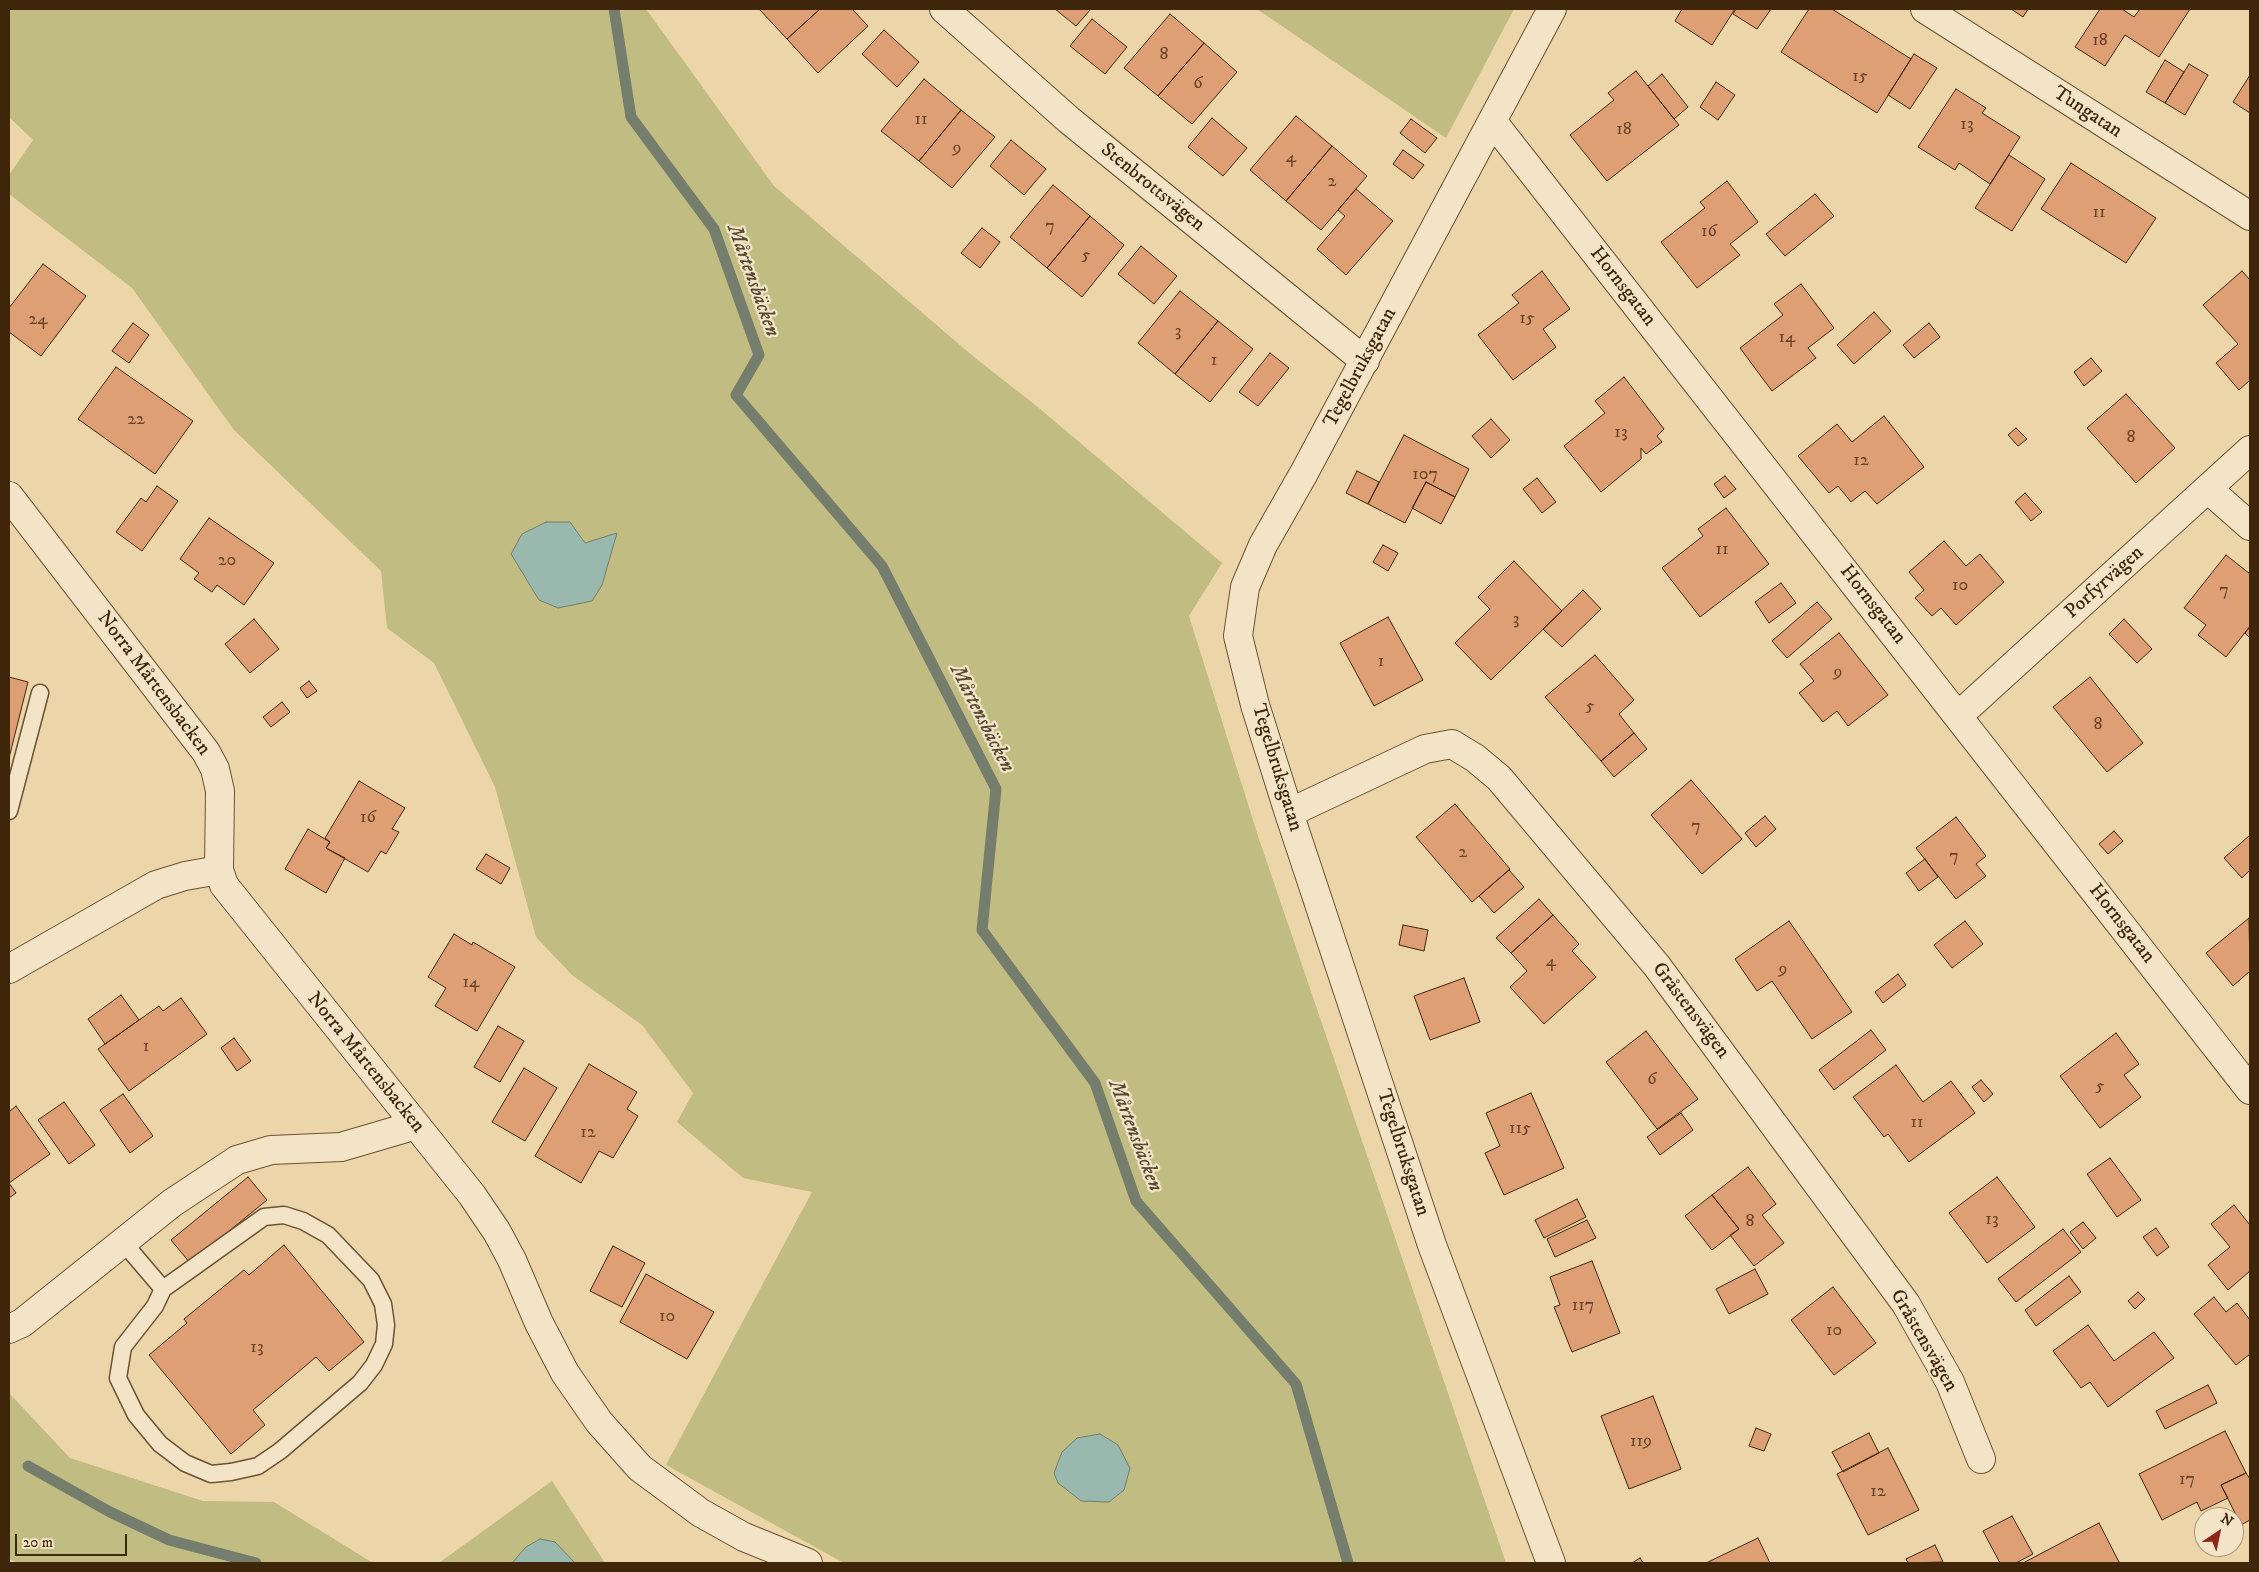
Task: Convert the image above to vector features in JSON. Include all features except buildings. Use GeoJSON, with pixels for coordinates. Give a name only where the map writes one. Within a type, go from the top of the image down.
{"type":"FeatureCollection","features":[{"type":"Feature","properties":{"kind":"street","name":"Stenbrottsvägen"},"geometry":{"type":"LineString","coordinates":[[944,9],[1069,120],[1365,360]]}},
{"type":"Feature","properties":{"kind":"street","name":"Tegelbruksgatan"},"geometry":{"type":"LineString","coordinates":[[1551,1563],[1432,1244],[1289,813],[1255,705],[1238,636],[1245,587],[1263,544],[1365,360],[1552,9]]}},
{"type":"Feature","properties":{"kind":"street","name":"Tungatan"},"geometry":{"type":"LineString","coordinates":[[1925,9],[2250,216]]}},
{"type":"Feature","properties":{"kind":"street","name":"Hornsgatan"},"geometry":{"type":"LineString","coordinates":[[1493,122],[2250,1090]]}},
{"type":"Feature","properties":{"kind":"street","name":"Porfyrvägen"},"geometry":{"type":"LineString","coordinates":[[1958,715],[2250,450]]}},
{"type":"Feature","properties":{"kind":"street"},"geometry":{"type":"LineString","coordinates":[[2208,489],[2250,526]]}},
{"type":"Feature","properties":{"kind":"street","name":"Norra Mårtensbacken"},"geometry":{"type":"LineString","coordinates":[[9,496],[206,752],[215,769],[220,791],[218,870],[224,885],[472,1195],[497,1232],[527,1293],[539,1323],[565,1372],[599,1422],[640,1468],[700,1513],[744,1537],[808,1563]]}},
{"type":"Feature","properties":{"kind":"street","name":"Gråstensvägen"},"geometry":{"type":"LineString","coordinates":[[1289,813],[1425,749],[1452,744],[1475,758],[1499,778],[1657,966],[1906,1304],[1950,1382],[1981,1459]]}},
{"type":"Feature","properties":{"kind":"street"},"geometry":{"type":"LineString","coordinates":[[9,969],[156,885],[185,876],[218,870]]}},
{"type":"Feature","properties":{"kind":"street"},"geometry":{"type":"LineString","coordinates":[[9,1330],[22,1323],[172,1203],[237,1160],[271,1150],[341,1146],[416,1125]]}},
{"type":"Feature","properties":{"kind":"lane"},"geometry":{"type":"LineString","coordinates":[[9,811],[11,794],[40,693]]}},
{"type":"Feature","properties":{"kind":"lane"},"geometry":{"type":"LineString","coordinates":[[284,1215],[303,1221],[328,1236],[371,1280],[383,1304],[386,1325],[384,1344],[374,1365],[360,1383],[280,1451],[258,1466],[211,1474],[186,1463],[160,1444],[136,1415],[118,1378],[123,1347],[154,1306],[163,1289],[264,1217],[284,1215]]}},
{"type":"Feature","properties":{"kind":"lane"},"geometry":{"type":"LineString","coordinates":[[123,1242],[163,1289]]}},
{"type":"Feature","properties":{"kind":"shaded area"},"geometry":{"type":"Polygon","coordinates":[[[9,9],[646,9],[774,186],[974,357],[1039,408],[1222,563],[1189,616],[1258,836],[1506,1563],[844,1563],[666,1465],[812,1192],[743,1178],[677,1122],[693,1093],[642,1025],[572,975],[536,937],[495,787],[434,663],[387,628],[381,571],[234,430],[132,288],[9,194],[9,175],[33,140],[9,117],[9,9]]]}},
{"type":"Feature","properties":{"kind":"shaded area"},"geometry":{"type":"Polygon","coordinates":[[[1257,9],[1514,9],[1446,138],[1257,9]]]}},
{"type":"Feature","properties":{"kind":"shaded area"},"geometry":{"type":"Polygon","coordinates":[[[9,1393],[70,1458],[203,1501],[274,1502],[373,1563],[18,1563],[9,1559],[9,1393]]]}},
{"type":"Feature","properties":{"kind":"shaded area"},"geometry":{"type":"Polygon","coordinates":[[[552,1481],[605,1563],[439,1563],[552,1481]]]}},
{"type":"Feature","properties":{"kind":"water"},"geometry":{"type":"Polygon","coordinates":[[[546,522],[570,522],[585,543],[617,533],[602,585],[592,601],[558,608],[539,600],[511,554],[522,534],[546,522]]]}},
{"type":"Feature","properties":{"kind":"water"},"geometry":{"type":"Polygon","coordinates":[[[1100,1434],[1118,1445],[1130,1468],[1124,1490],[1109,1502],[1081,1501],[1058,1483],[1054,1473],[1062,1452],[1077,1438],[1100,1434]]]}},
{"type":"Feature","properties":{"kind":"water"},"geometry":{"type":"Polygon","coordinates":[[[540,1539],[555,1542],[575,1563],[512,1563],[526,1547],[540,1539]]]}},
{"type":"Feature","properties":{"kind":"waterway","name":"Mårtensbäcken"},"geometry":{"type":"LineString","coordinates":[[614,9],[631,117],[714,229],[759,355],[736,395],[882,566],[996,789],[982,930],[1095,1083],[1136,1201],[1296,1384],[1348,1563]]}},
{"type":"Feature","properties":{"kind":"waterway"},"geometry":{"type":"LineString","coordinates":[[28,1466],[110,1512],[169,1540],[256,1563]]}}]}
